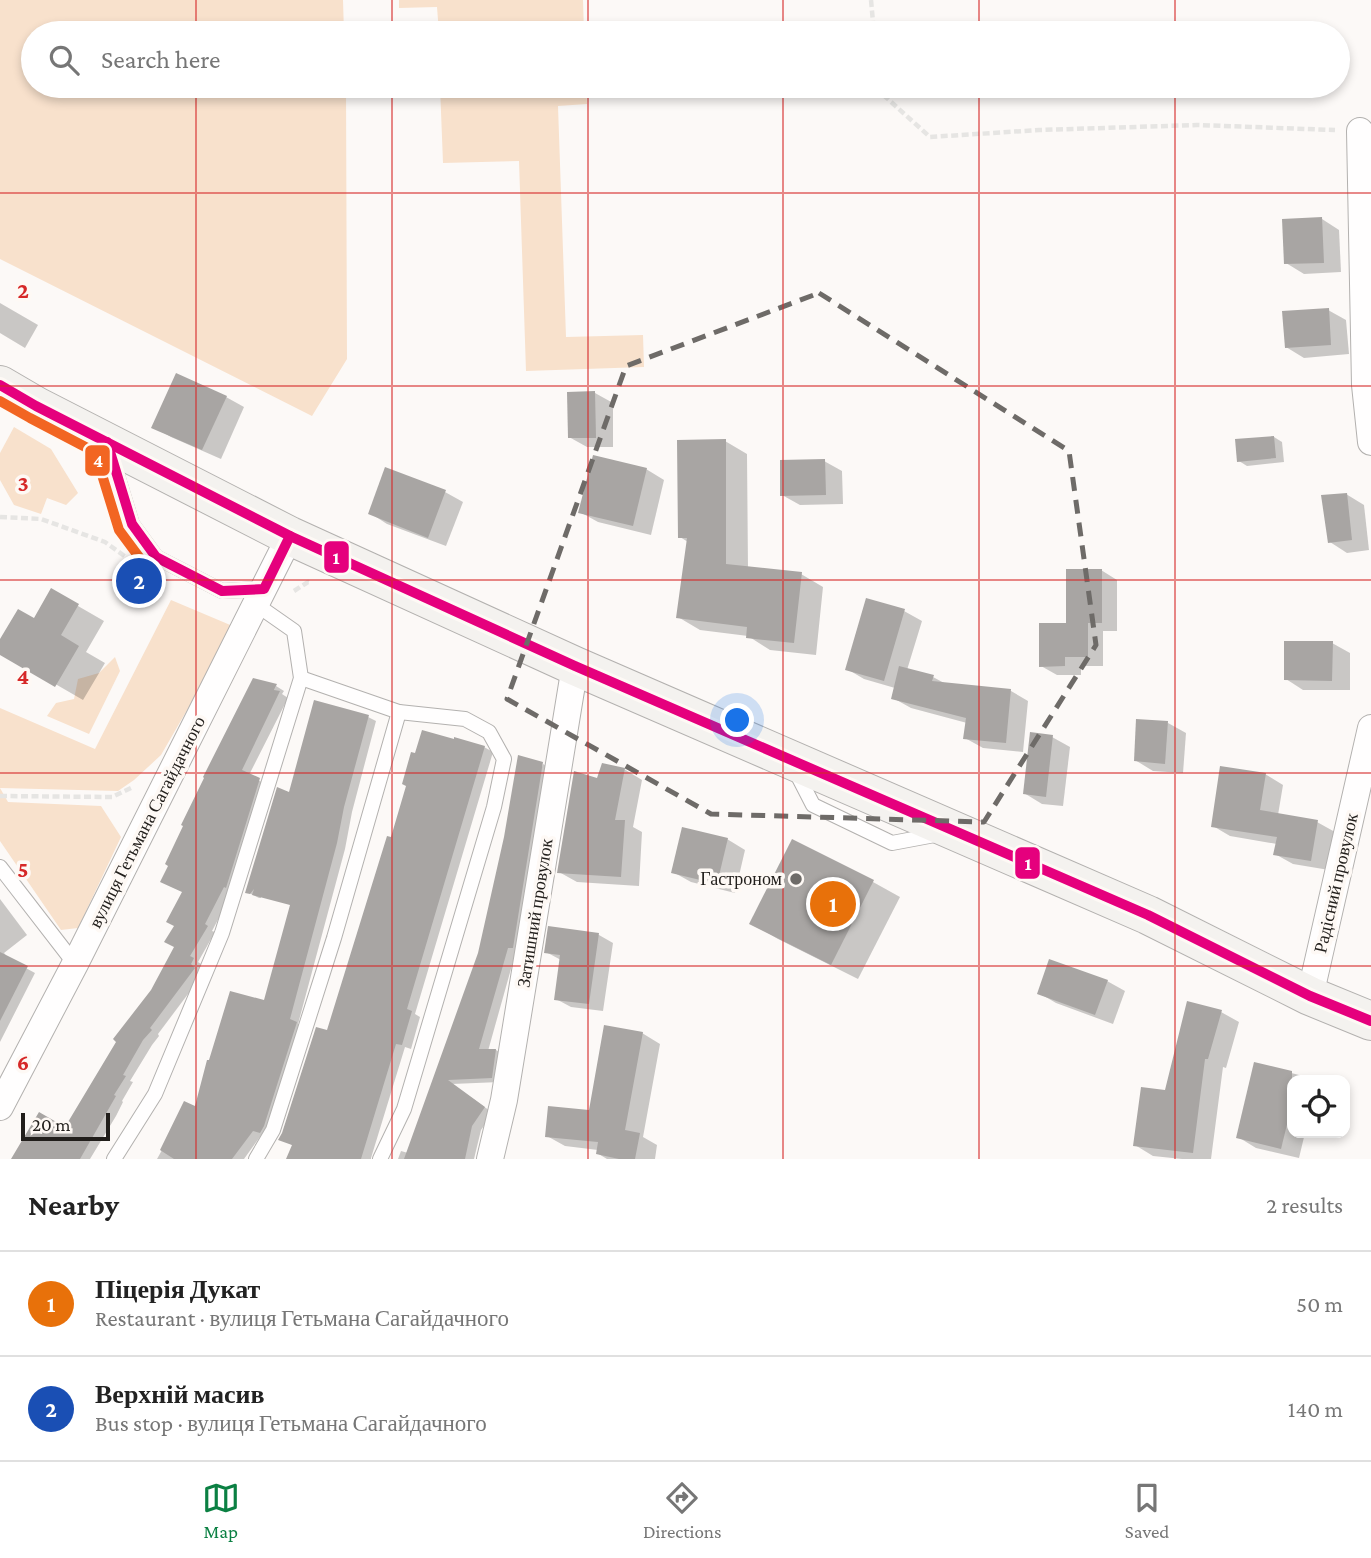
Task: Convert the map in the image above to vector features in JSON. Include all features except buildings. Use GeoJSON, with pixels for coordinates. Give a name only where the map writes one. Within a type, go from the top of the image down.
{"type":"FeatureCollection","features":[{"type":"Feature","properties":{"kind":"main road"},"geometry":{"type":"LineString","coordinates":[[0,385],[290,536],[575,666],[1148,915],[1310,996],[1371,1021]]}},
{"type":"Feature","properties":{"kind":"street"},"geometry":{"type":"LineString","coordinates":[[1360,131],[1365,385],[1371,442]]}},
{"type":"Feature","properties":{"kind":"street","name":"вулиця Гетьмана Сагайдачного"},"geometry":{"type":"LineString","coordinates":[[0,1107],[75,964],[290,536]]}},
{"type":"Feature","properties":{"kind":"street","name":"Затишний провулок"},"geometry":{"type":"LineString","coordinates":[[490,1159],[504,1100],[575,666]]}},
{"type":"Feature","properties":{"kind":"street","name":"Радісний провулок"},"geometry":{"type":"LineString","coordinates":[[1310,996],[1371,728]]}},
{"type":"Feature","properties":{"kind":"lane"},"geometry":{"type":"LineString","coordinates":[[107,442],[132,524],[156,557],[222,591],[260,598],[264,610],[294,631],[301,678],[222,933],[155,1094],[114,1159]]}},
{"type":"Feature","properties":{"kind":"lane"},"geometry":{"type":"LineString","coordinates":[[301,678],[399,712],[465,719],[489,732],[504,759],[494,807],[404,1108],[380,1159]]}},
{"type":"Feature","properties":{"kind":"lane"},"geometry":{"type":"LineString","coordinates":[[256,1159],[273,1130],[334,938],[399,712]]}},
{"type":"Feature","properties":{"kind":"lane"},"geometry":{"type":"LineString","coordinates":[[0,867],[75,964]]}},
{"type":"Feature","properties":{"kind":"path"},"geometry":{"type":"LineString","coordinates":[[871,0],[873,21]]}},
{"type":"Feature","properties":{"kind":"path"},"geometry":{"type":"LineString","coordinates":[[887,98],[930,137],[1197,125],[1360,131]]}},
{"type":"Feature","properties":{"kind":"path"},"geometry":{"type":"LineString","coordinates":[[0,517],[41,519],[67,528],[105,542],[137,565]]}},
{"type":"Feature","properties":{"kind":"path"},"geometry":{"type":"LineString","coordinates":[[0,796],[111,797],[132,788],[180,756]]}},
{"type":"Feature","properties":{"kind":"highlighted area"},"geometry":{"type":"Polygon","coordinates":[[[819,293],[1069,451],[1096,645],[984,822],[711,814],[507,699],[626,366],[819,293]]]}},
{"type":"Feature","properties":{"kind":"shaded area"},"geometry":{"type":"Polygon","coordinates":[[[0,0],[343,0],[344,21],[21,21],[21,98],[346,98],[347,359],[312,416],[0,259],[0,0]]]}},
{"type":"Feature","properties":{"kind":"shaded area"},"geometry":{"type":"Polygon","coordinates":[[[399,0],[583,0],[584,21],[438,21],[437,7],[399,8],[399,0]]]}},
{"type":"Feature","properties":{"kind":"shaded area"},"geometry":{"type":"Polygon","coordinates":[[[440,98],[587,98],[587,104],[558,106],[566,337],[643,335],[644,367],[526,371],[519,161],[443,163],[440,98]]]}},
{"type":"Feature","properties":{"kind":"shaded area"},"geometry":{"type":"Polygon","coordinates":[[[14,427],[51,449],[78,493],[66,505],[47,498],[41,514],[14,505],[0,480],[0,453],[14,427]]]}},
{"type":"Feature","properties":{"kind":"shaded area"},"geometry":{"type":"Polygon","coordinates":[[[171,600],[235,627],[161,755],[118,791],[0,788],[0,708],[95,749],[171,600]]]}},
{"type":"Feature","properties":{"kind":"shaded area"},"geometry":{"type":"Polygon","coordinates":[[[115,657],[120,671],[89,734],[47,716],[56,703],[74,699],[78,679],[99,673],[115,657]]]}},
{"type":"Feature","properties":{"kind":"shaded area"},"geometry":{"type":"Polygon","coordinates":[[[0,788],[8,802],[101,806],[121,837],[78,928],[61,930],[0,841],[0,788]]]}},
{"type":"Feature","properties":{"kind":"transit line","name":"1"},"geometry":{"type":"LineString","coordinates":[[0,385],[290,536],[575,666],[1148,915],[1310,996],[1371,1021]]}},
{"type":"Feature","properties":{"kind":"transit line","name":"4"},"geometry":{"type":"LineString","coordinates":[[0,401],[95,452],[119,530],[145,565]]}},
{"type":"Feature","properties":{"kind":"transit line","name":"1"},"geometry":{"type":"LineString","coordinates":[[107,442],[132,524],[156,557],[222,591],[264,589],[290,536]]}},
{"type":"Feature","properties":{"kind":"place","name":"Верхній масив"},"geometry":{"type":"Point","coordinates":[139,581]}},
{"type":"Feature","properties":{"kind":"place","name":"Гастроном"},"geometry":{"type":"Point","coordinates":[796,879]}},
{"type":"Feature","properties":{"kind":"place","name":"Піцерія Дукат"},"geometry":{"type":"Point","coordinates":[833,904]}}]}
